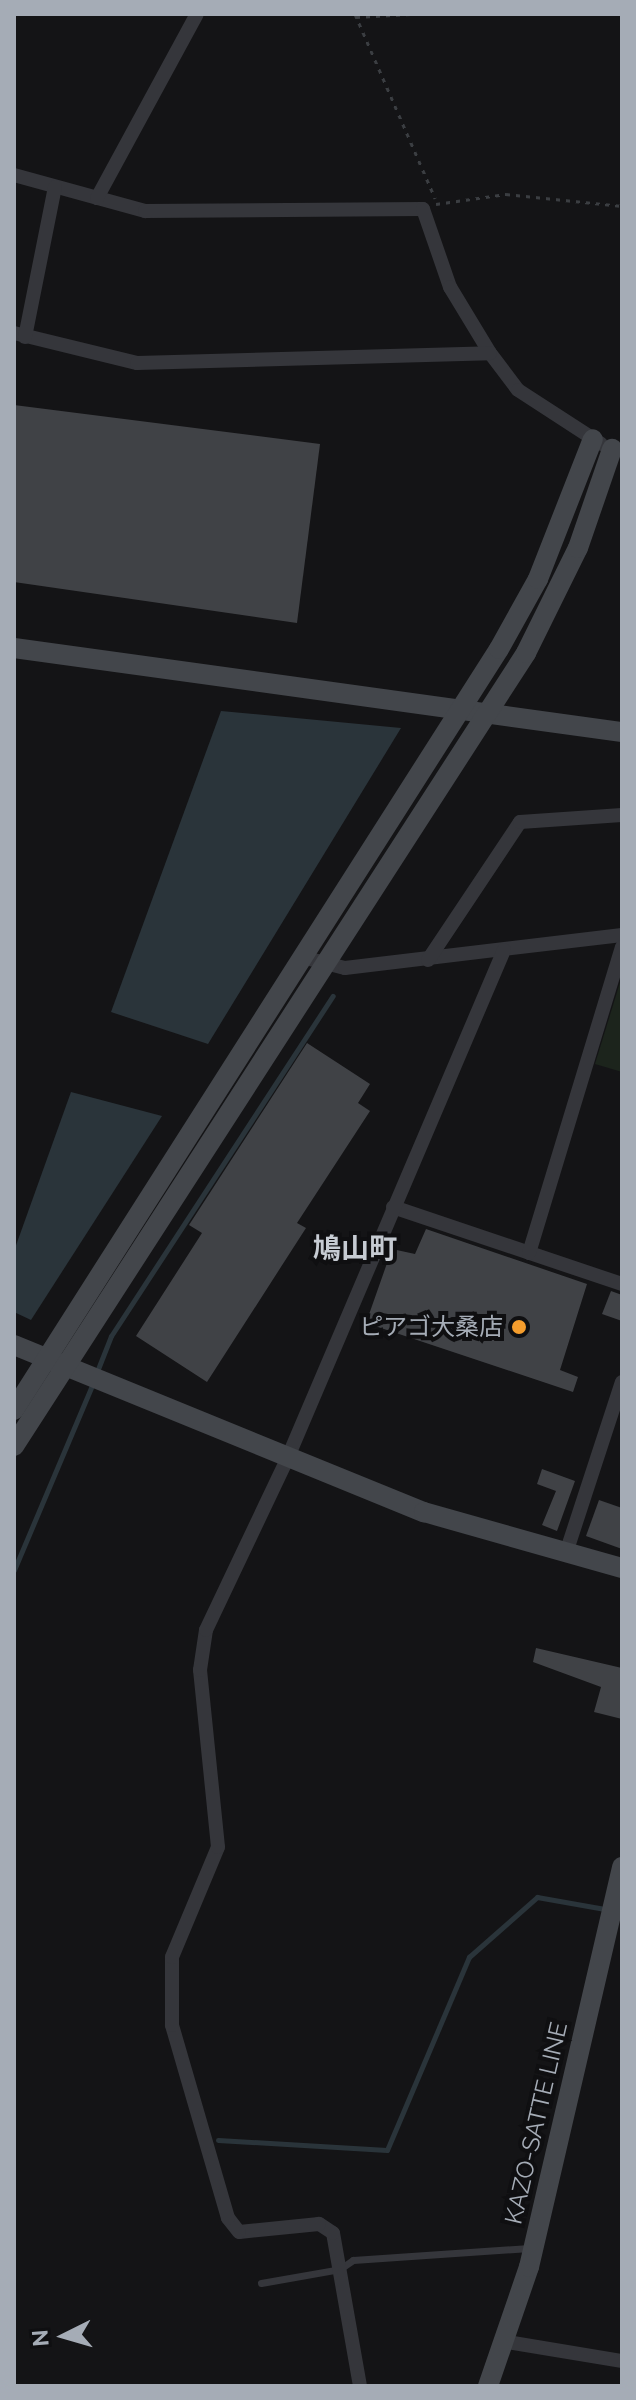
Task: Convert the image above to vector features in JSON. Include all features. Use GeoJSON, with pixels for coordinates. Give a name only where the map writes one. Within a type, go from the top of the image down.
{"type":"FeatureCollection","features":[{"type":"Feature","properties":{"kind":"street"},"geometry":{"type":"LineString","coordinates":[[97,198],[197,14]]}},
{"type":"Feature","properties":{"kind":"street"},"geometry":{"type":"LineString","coordinates":[[14,175],[145,211],[424,212],[450,287],[490,353],[518,390],[612,449],[557,597],[491,711],[316,962],[57,1361],[14,1446]]}},
{"type":"Feature","properties":{"kind":"street"},"geometry":{"type":"LineString","coordinates":[[55,187],[20,335],[137,363],[206,365],[490,353]]}},
{"type":"Feature","properties":{"kind":"street"},"geometry":{"type":"LineString","coordinates":[[316,962],[538,579],[593,439]]}},
{"type":"Feature","properties":{"kind":"street"},"geometry":{"type":"LineString","coordinates":[[14,648],[491,711],[622,732]]}},
{"type":"Feature","properties":{"kind":"street"},"geometry":{"type":"LineString","coordinates":[[428,960],[520,822],[622,815]]}},
{"type":"Feature","properties":{"kind":"street"},"geometry":{"type":"LineString","coordinates":[[316,962],[428,960],[622,935]]}},
{"type":"Feature","properties":{"kind":"street"},"geometry":{"type":"LineString","coordinates":[[529,1253],[622,947]]}},
{"type":"Feature","properties":{"kind":"street"},"geometry":{"type":"LineString","coordinates":[[360,2386],[333,2233],[319,2224],[239,2232],[228,2218],[172,2025],[172,1957],[218,1847],[200,1670],[206,1630],[288,1457],[504,950]]}},
{"type":"Feature","properties":{"kind":"street"},"geometry":{"type":"LineString","coordinates":[[393,1207],[622,1284]]}},
{"type":"Feature","properties":{"kind":"street"},"geometry":{"type":"LineString","coordinates":[[14,1345],[424,1512],[622,1568]]}},
{"type":"Feature","properties":{"kind":"street"},"geometry":{"type":"LineString","coordinates":[[14,1410],[57,1361]]}},
{"type":"Feature","properties":{"kind":"street"},"geometry":{"type":"LineString","coordinates":[[566,1553],[622,1382]]}},
{"type":"Feature","properties":{"kind":"street","name":"KAZO-SATTE LINE"},"geometry":{"type":"LineString","coordinates":[[488,2386],[507,2342],[534,2247],[622,1867]]}},
{"type":"Feature","properties":{"kind":"street"},"geometry":{"type":"LineString","coordinates":[[507,2342],[622,2361]]}},
{"type":"Feature","properties":{"kind":"lane"},"geometry":{"type":"LineString","coordinates":[[261,2283],[340,2269],[353,2260],[534,2247]]}},
{"type":"Feature","properties":{"kind":"path"},"geometry":{"type":"LineString","coordinates":[[411,14],[356,15],[436,198],[424,212]]}},
{"type":"Feature","properties":{"kind":"path"},"geometry":{"type":"LineString","coordinates":[[424,212],[506,194],[622,206]]}},
{"type":"Feature","properties":{"kind":"shaded area"},"geometry":{"type":"Polygon","coordinates":[[[221,711],[401,728],[208,1044],[111,1012],[221,711]]]}},
{"type":"Feature","properties":{"kind":"shaded area"},"geometry":{"type":"Polygon","coordinates":[[[622,976],[622,1072],[595,1064],[622,976]]]}},
{"type":"Feature","properties":{"kind":"shaded area"},"geometry":{"type":"Polygon","coordinates":[[[71,1092],[162,1116],[31,1320],[14,1312],[14,1251],[71,1092]]]}},
{"type":"Feature","properties":{"kind":"building"},"geometry":{"type":"Polygon","coordinates":[[[14,405],[320,444],[297,623],[14,582],[14,405]]]}},
{"type":"Feature","properties":{"kind":"building"},"geometry":{"type":"Polygon","coordinates":[[[307,1043],[370,1084],[358,1103],[370,1111],[297,1223],[306,1228],[207,1382],[136,1336],[202,1233],[189,1225],[307,1043]]]}},
{"type":"Feature","properties":{"kind":"building"},"geometry":{"type":"Polygon","coordinates":[[[426,1229],[587,1284],[560,1370],[578,1377],[573,1392],[366,1323],[392,1249],[415,1254],[426,1229]]]}},
{"type":"Feature","properties":{"kind":"building"},"geometry":{"type":"Polygon","coordinates":[[[611,1291],[622,1295],[622,1321],[602,1314],[611,1291]]]}},
{"type":"Feature","properties":{"kind":"building"},"geometry":{"type":"Polygon","coordinates":[[[542,1469],[575,1481],[557,1531],[542,1525],[556,1491],[537,1484],[542,1469]]]}},
{"type":"Feature","properties":{"kind":"building"},"geometry":{"type":"Polygon","coordinates":[[[599,1500],[622,1508],[622,1549],[586,1536],[599,1500]]]}},
{"type":"Feature","properties":{"kind":"building"},"geometry":{"type":"Polygon","coordinates":[[[536,1648],[622,1668],[622,1719],[594,1712],[601,1687],[533,1662],[536,1648]]]}},
{"type":"Feature","properties":{"kind":"waterway"},"geometry":{"type":"LineString","coordinates":[[96,1374],[111,1336],[333,996]]}},
{"type":"Feature","properties":{"kind":"waterway"},"geometry":{"type":"LineString","coordinates":[[14,1570],[93,1383]]}},
{"type":"Feature","properties":{"kind":"waterway"},"geometry":{"type":"LineString","coordinates":[[218,2140],[387,2150],[469,1957],[537,1897],[622,1912]]}},
{"type":"Feature","properties":{"kind":"place","name":"ピアゴ大桑店"},"geometry":{"type":"Point","coordinates":[519,1327]}},
{"type":"Feature","properties":{"kind":"district","name":"鳩山町"},"geometry":{"type":"Point","coordinates":[355,1249]}}]}
